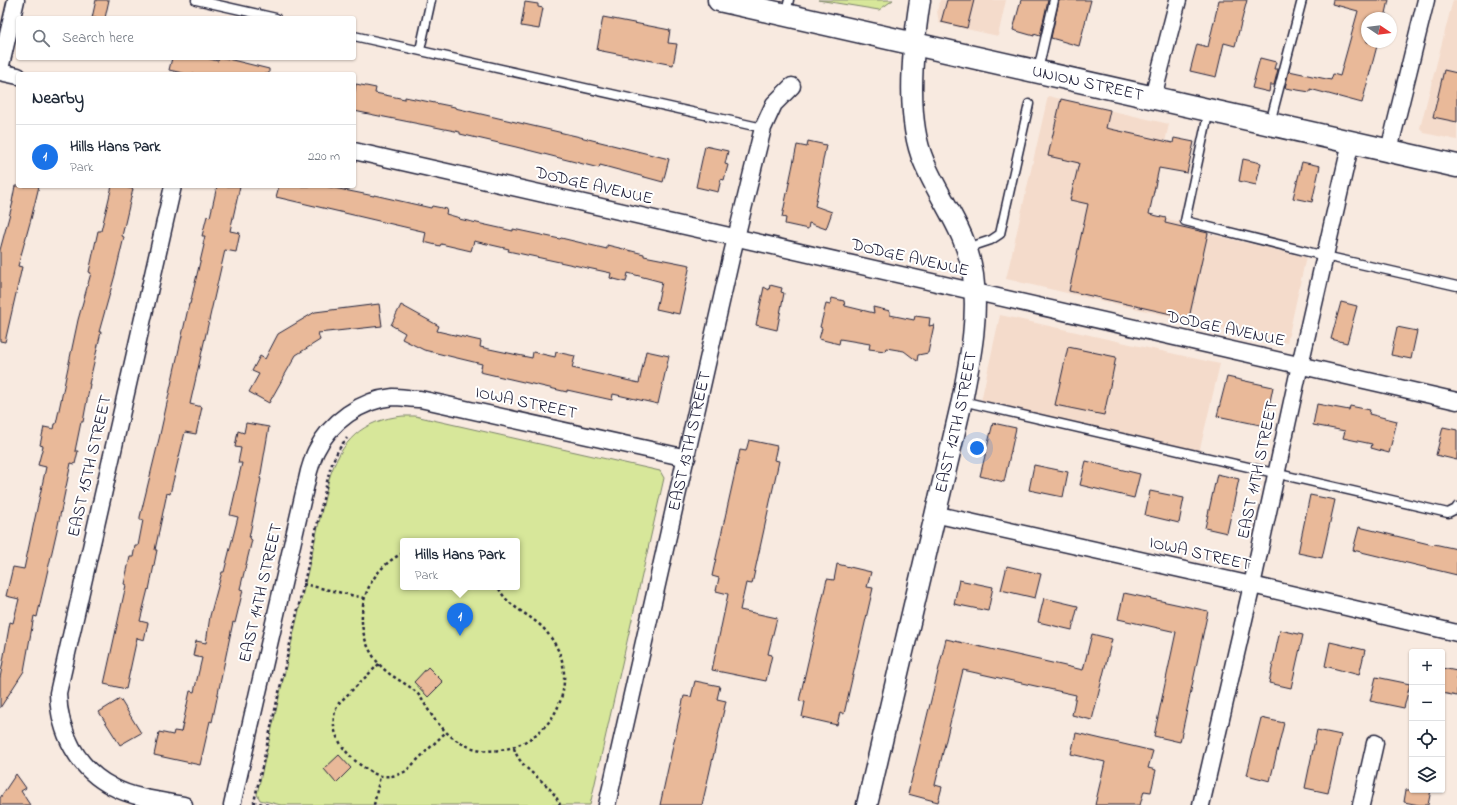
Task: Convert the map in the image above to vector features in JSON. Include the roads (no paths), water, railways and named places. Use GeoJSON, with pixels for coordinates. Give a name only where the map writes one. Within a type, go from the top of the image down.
{"type":"FeatureCollection","features":[{"type":"Feature","properties":{"kind":"main road","name":"UNION STREET"},"geometry":{"type":"LineString","coordinates":[[719,0],[787,8],[914,44],[1457,166]]}},
{"type":"Feature","properties":{"kind":"street"},"geometry":{"type":"LineString","coordinates":[[0,69],[16,0]]}},
{"type":"Feature","properties":{"kind":"street"},"geometry":{"type":"LineString","coordinates":[[914,44],[920,0]]}},
{"type":"Feature","properties":{"kind":"street"},"geometry":{"type":"LineString","coordinates":[[1153,97],[1178,0]]}},
{"type":"Feature","properties":{"kind":"street"},"geometry":{"type":"LineString","coordinates":[[1389,150],[1426,0]]}},
{"type":"Feature","properties":{"kind":"street","name":"EAST 12TH STREET"},"geometry":{"type":"LineString","coordinates":[[867,805],[934,514],[962,401],[973,345],[976,315],[973,274],[967,248],[959,228],[931,178],[918,145],[914,123],[914,44]]}},
{"type":"Feature","properties":{"kind":"street"},"geometry":{"type":"LineString","coordinates":[[0,72],[16,76]]}},
{"type":"Feature","properties":{"kind":"street","name":"EAST 13TH STREET"},"geometry":{"type":"LineString","coordinates":[[607,805],[736,238],[764,128],[774,104],[792,86]]}},
{"type":"Feature","properties":{"kind":"street","name":"EAST 11TH STREET"},"geometry":{"type":"LineString","coordinates":[[1201,805],[1252,585],[1350,142]]}},
{"type":"Feature","properties":{"kind":"street","name":"DODGE AVENUE"},"geometry":{"type":"LineString","coordinates":[[356,152],[1457,401]]}},
{"type":"Feature","properties":{"kind":"street","name":"EAST 15TH STREET"},"geometry":{"type":"LineString","coordinates":[[173,188],[58,693],[61,723],[75,753],[85,766],[99,779],[114,788],[155,800],[184,805]]}},
{"type":"Feature","properties":{"kind":"street","name":"IOWA STREET"},"geometry":{"type":"LineString","coordinates":[[358,407],[376,400],[394,397],[420,399],[687,458]]}},
{"type":"Feature","properties":{"kind":"street","name":"EAST 14TH STREET"},"geometry":{"type":"LineString","coordinates":[[232,805],[308,471],[316,451],[326,433],[339,420],[358,407]]}},
{"type":"Feature","properties":{"kind":"street","name":"IOWA STREET"},"geometry":{"type":"LineString","coordinates":[[934,514],[1252,585],[1457,633]]}},
{"type":"Feature","properties":{"kind":"street"},"geometry":{"type":"LineString","coordinates":[[1361,805],[1375,743]]}},
{"type":"Feature","properties":{"kind":"lane"},"geometry":{"type":"LineString","coordinates":[[196,0],[267,16]]}},
{"type":"Feature","properties":{"kind":"lane"},"geometry":{"type":"LineString","coordinates":[[420,50],[431,0]]}},
{"type":"Feature","properties":{"kind":"lane"},"geometry":{"type":"LineString","coordinates":[[1038,71],[1054,0]]}},
{"type":"Feature","properties":{"kind":"lane"},"geometry":{"type":"LineString","coordinates":[[1270,123],[1302,0]]}},
{"type":"Feature","properties":{"kind":"lane"},"geometry":{"type":"LineString","coordinates":[[356,36],[764,128]]}},
{"type":"Feature","properties":{"kind":"lane"},"geometry":{"type":"LineString","coordinates":[[967,248],[991,240],[1000,234],[1029,104]]}},
{"type":"Feature","properties":{"kind":"lane"},"geometry":{"type":"LineString","coordinates":[[1209,110],[1185,221],[1325,256],[1457,286]]}},
{"type":"Feature","properties":{"kind":"lane"},"geometry":{"type":"LineString","coordinates":[[962,401],[1448,514],[1457,507]]}},
{"type":"Feature","properties":{"kind":"place","name":"Hills Hans Park"},"geometry":{"type":"Point","coordinates":[460,636]}}]}
